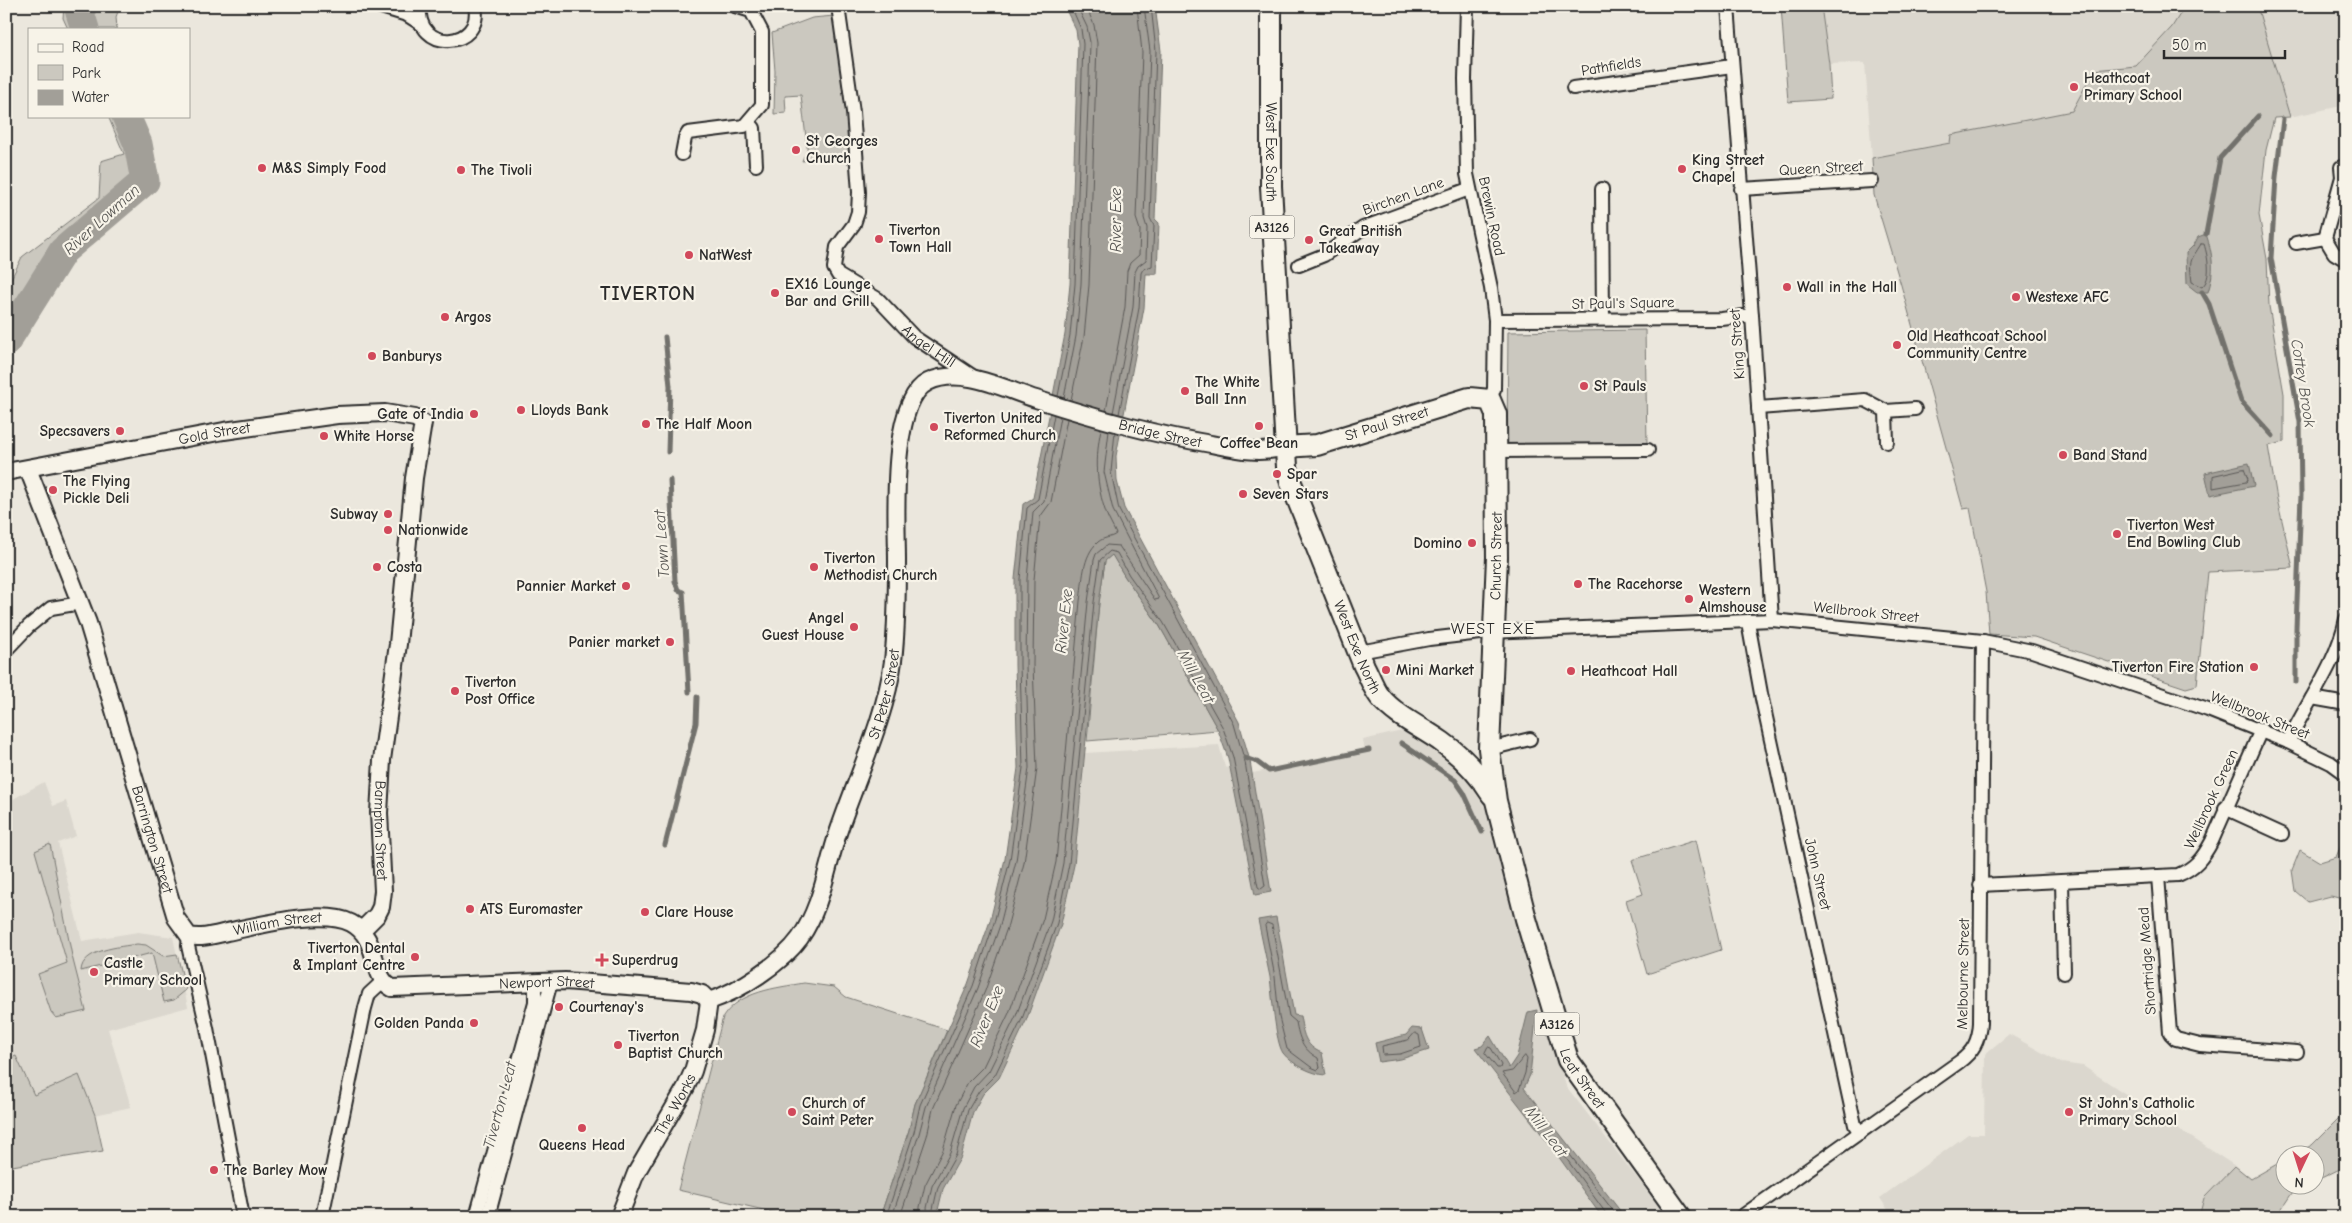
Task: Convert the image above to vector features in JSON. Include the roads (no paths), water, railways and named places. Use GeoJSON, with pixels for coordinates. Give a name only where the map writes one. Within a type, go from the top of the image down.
{"type":"FeatureCollection","features":[{"type":"Feature","properties":{"kind":"main road","name":"West Exe South"},"geometry":{"type":"LineString","coordinates":[[1271,6],[1271,195],[1284,447]]}},
{"type":"Feature","properties":{"kind":"main road","name":"St Paul Street"},"geometry":{"type":"LineString","coordinates":[[1284,447],[1317,446],[1469,398],[1490,400]]}},
{"type":"Feature","properties":{"kind":"main road","name":"Church Street"},"geometry":{"type":"LineString","coordinates":[[1490,400],[1496,414],[1497,557],[1489,749],[1496,801]]}},
{"type":"Feature","properties":{"kind":"main road","name":"West Exe North"},"geometry":{"type":"LineString","coordinates":[[1284,447],[1291,483],[1378,695],[1394,710],[1442,742],[1464,760],[1479,775],[1496,801]]}},
{"type":"Feature","properties":{"kind":"main road"},"geometry":{"type":"LineString","coordinates":[[1464,760],[1476,747],[1489,715]]}},
{"type":"Feature","properties":{"kind":"main road","name":"Leat Street"},"geometry":{"type":"LineString","coordinates":[[1496,801],[1526,919],[1568,1060],[1681,1217]]}},
{"type":"Feature","properties":{"kind":"street"},"geometry":{"type":"LineString","coordinates":[[378,6],[407,15],[421,24],[431,36],[446,41],[454,40],[469,32],[474,25],[476,6]]}},
{"type":"Feature","properties":{"kind":"street"},"geometry":{"type":"LineString","coordinates":[[420,6],[421,24]]}},
{"type":"Feature","properties":{"kind":"street"},"geometry":{"type":"LineString","coordinates":[[682,154],[685,138],[688,133],[744,126],[762,105],[762,32],[751,11],[735,6]]}},
{"type":"Feature","properties":{"kind":"street","name":"Angel Hill"},"geometry":{"type":"LineString","coordinates":[[838,6],[853,112],[859,192],[858,212],[854,224],[837,247],[834,268],[838,275],[878,299],[914,337],[978,380],[1038,400]]}},
{"type":"Feature","properties":{"kind":"street","name":"Brewin Road"},"geometry":{"type":"LineString","coordinates":[[1467,6],[1465,78],[1469,189],[1491,288],[1495,320],[1494,389],[1490,400]]}},
{"type":"Feature","properties":{"kind":"street","name":"King Street"},"geometry":{"type":"LineString","coordinates":[[1728,6],[1752,315],[1772,620]]}},
{"type":"Feature","properties":{"kind":"street","name":"Pathfields"},"geometry":{"type":"LineString","coordinates":[[1573,88],[1732,66]]}},
{"type":"Feature","properties":{"kind":"street"},"geometry":{"type":"LineString","coordinates":[[748,122],[754,128],[756,165]]}},
{"type":"Feature","properties":{"kind":"street"},"geometry":{"type":"LineString","coordinates":[[2341,167],[2342,177],[2326,238],[2334,252],[2346,260]]}},
{"type":"Feature","properties":{"kind":"street","name":"Queen Street"},"geometry":{"type":"LineString","coordinates":[[1741,189],[1872,181]]}},
{"type":"Feature","properties":{"kind":"street","name":"Birchen Lane"},"geometry":{"type":"LineString","coordinates":[[1299,265],[1324,255],[1363,228],[1469,189]]}},
{"type":"Feature","properties":{"kind":"street"},"geometry":{"type":"LineString","coordinates":[[1602,189],[1604,319]]}},
{"type":"Feature","properties":{"kind":"street"},"geometry":{"type":"LineString","coordinates":[[2296,243],[2326,238]]}},
{"type":"Feature","properties":{"kind":"street","name":"St Paul's Square"},"geometry":{"type":"LineString","coordinates":[[1495,320],[1722,319],[1752,315]]}},
{"type":"Feature","properties":{"kind":"street","name":"St Peter Street"},"geometry":{"type":"LineString","coordinates":[[709,1001],[720,998],[754,977],[787,953],[805,929],[818,906],[837,837],[881,709],[893,662],[896,603],[898,453],[907,409],[914,396],[927,382],[956,377],[978,380]]}},
{"type":"Feature","properties":{"kind":"street","name":"Bridge Street"},"geometry":{"type":"LineString","coordinates":[[1038,400],[1164,437],[1267,452],[1284,447]]}},
{"type":"Feature","properties":{"kind":"street"},"geometry":{"type":"LineString","coordinates":[[1758,408],[1865,400],[1886,411],[1915,409]]}},
{"type":"Feature","properties":{"kind":"street"},"geometry":{"type":"LineString","coordinates":[[1886,411],[1887,442]]}},
{"type":"Feature","properties":{"kind":"street","name":"Gold Street"},"geometry":{"type":"LineString","coordinates":[[6,472],[224,431],[337,415],[385,413],[414,418],[423,423]]}},
{"type":"Feature","properties":{"kind":"street","name":"Bampton Street"},"geometry":{"type":"LineString","coordinates":[[362,930],[377,915],[381,907],[383,891],[379,814],[382,760],[398,644],[414,478],[423,423]]}},
{"type":"Feature","properties":{"kind":"street"},"geometry":{"type":"LineString","coordinates":[[1496,451],[1648,450]]}},
{"type":"Feature","properties":{"kind":"street","name":"Barrington Street"},"geometry":{"type":"LineString","coordinates":[[28,469],[81,603],[176,918],[189,936],[188,946],[207,1028],[243,1217]]}},
{"type":"Feature","properties":{"kind":"street"},"geometry":{"type":"LineString","coordinates":[[6,650],[29,626],[51,608],[81,603]]}},
{"type":"Feature","properties":{"kind":"street"},"geometry":{"type":"LineString","coordinates":[[2288,742],[2332,662],[2341,641],[2346,619]]}},
{"type":"Feature","properties":{"kind":"street","name":"Wellbrook Street"},"geometry":{"type":"LineString","coordinates":[[1359,652],[1429,639],[1494,632],[1772,620],[1983,641],[2032,651],[2084,667],[2261,730],[2331,763],[2346,774]]}},
{"type":"Feature","properties":{"kind":"street","name":"John Street"},"geometry":{"type":"LineString","coordinates":[[1748,622],[1762,699],[1855,1125],[1860,1133]]}},
{"type":"Feature","properties":{"kind":"street","name":"Melbourne Street"},"geometry":{"type":"LineString","coordinates":[[1741,1217],[1964,1058],[1976,1045],[1980,1035],[1983,641]]}},
{"type":"Feature","properties":{"kind":"street"},"geometry":{"type":"LineString","coordinates":[[2312,698],[2346,704]]}},
{"type":"Feature","properties":{"kind":"street","name":"Wellbrook Green"},"geometry":{"type":"LineString","coordinates":[[1980,885],[2178,875],[2198,864],[2212,841],[2261,730]]}},
{"type":"Feature","properties":{"kind":"street"},"geometry":{"type":"LineString","coordinates":[[1489,749],[1530,738]]}},
{"type":"Feature","properties":{"kind":"street"},"geometry":{"type":"LineString","coordinates":[[2225,808],[2282,834]]}},
{"type":"Feature","properties":{"kind":"street","name":"Shortridge Mead"},"geometry":{"type":"LineString","coordinates":[[2158,876],[2167,1020],[2170,1033],[2176,1039],[2192,1043],[2297,1052]]}},
{"type":"Feature","properties":{"kind":"street"},"geometry":{"type":"LineString","coordinates":[[2062,881],[2064,972]]}},
{"type":"Feature","properties":{"kind":"street","name":"William Street"},"geometry":{"type":"LineString","coordinates":[[189,936],[206,936],[278,921],[310,918],[339,918],[362,930]]}},
{"type":"Feature","properties":{"kind":"street"},"geometry":{"type":"LineString","coordinates":[[322,1217],[365,1008],[369,994],[383,980],[368,937],[362,930]]}},
{"type":"Feature","properties":{"kind":"street","name":"Newport Street"},"geometry":{"type":"LineString","coordinates":[[383,980],[392,988],[399,988],[566,980],[691,992],[702,994],[709,1001]]}},
{"type":"Feature","properties":{"kind":"street"},"geometry":{"type":"LineString","coordinates":[[476,1217],[535,1002],[543,982]]}},
{"type":"Feature","properties":{"kind":"street"},"geometry":{"type":"LineString","coordinates":[[488,1217],[543,982]]}},
{"type":"Feature","properties":{"kind":"street","name":"The Works"},"geometry":{"type":"LineString","coordinates":[[619,1217],[636,1173],[686,1087],[693,1071],[706,1030],[709,1001]]}},
{"type":"Feature","properties":{"kind":"water"},"geometry":{"type":"Polygon","coordinates":[[[1064,6],[1155,6],[1161,51],[1155,219],[1159,223],[1157,274],[1146,274],[1144,308],[1116,456],[1117,481],[1124,508],[1239,722],[1250,761],[1271,892],[1255,895],[1228,758],[1218,730],[1159,625],[1112,555],[1105,561],[1099,603],[1074,865],[1061,924],[1026,1021],[999,1078],[983,1094],[973,1112],[961,1157],[943,1189],[938,1210],[939,1217],[880,1217],[909,1130],[915,1104],[968,984],[990,921],[1005,859],[1018,768],[1015,579],[1023,504],[1033,498],[1065,334],[1070,284],[1078,44],[1076,30],[1064,6]]]}},
{"type":"Feature","properties":{"kind":"water"},"geometry":{"type":"Polygon","coordinates":[[[2206,234],[2212,256],[2212,277],[2208,292],[2197,292],[2187,284],[2186,253],[2194,245],[2198,237],[2206,234]]]}},
{"type":"Feature","properties":{"kind":"water"},"geometry":{"type":"Polygon","coordinates":[[[2249,463],[2254,486],[2210,495],[2205,473],[2249,463]]]}},
{"type":"Feature","properties":{"kind":"water"},"geometry":{"type":"Polygon","coordinates":[[[1276,917],[1294,1015],[1300,1016],[1305,1038],[1311,1047],[1322,1053],[1326,1075],[1315,1073],[1297,1065],[1283,1053],[1280,1047],[1270,977],[1258,920],[1276,917]]]}},
{"type":"Feature","properties":{"kind":"water","name":"Mill Leat"},"geometry":{"type":"Polygon","coordinates":[[[1537,1010],[1530,1075],[1524,1088],[1625,1217],[1602,1217],[1553,1149],[1475,1048],[1482,1046],[1490,1036],[1509,1068],[1517,1056],[1528,1012],[1537,1010]]]}},
{"type":"Feature","properties":{"kind":"water"},"geometry":{"type":"Polygon","coordinates":[[[1412,1028],[1422,1029],[1429,1050],[1401,1059],[1379,1062],[1375,1043],[1406,1035],[1412,1028]]]}},
{"type":"Feature","properties":{"kind":"waterway","name":"River Lowman"},"geometry":{"type":"LineString","coordinates":[[78,6],[85,28]]}},
{"type":"Feature","properties":{"kind":"waterway"},"geometry":{"type":"LineString","coordinates":[[2206,234],[2220,158],[2258,116]]}},
{"type":"Feature","properties":{"kind":"waterway","name":"River Lowman"},"geometry":{"type":"LineString","coordinates":[[6,342],[63,251],[145,181],[138,144],[127,118]]}},
{"type":"Feature","properties":{"kind":"waterway","name":"Cottey Brook"},"geometry":{"type":"LineString","coordinates":[[2283,119],[2276,177],[2271,258],[2300,422],[2301,495],[2296,682]]}},
{"type":"Feature","properties":{"kind":"waterway"},"geometry":{"type":"LineString","coordinates":[[2202,292],[2209,304],[2241,401],[2273,436]]}},
{"type":"Feature","properties":{"kind":"waterway","name":"Town Leat"},"geometry":{"type":"LineString","coordinates":[[665,337],[670,386],[668,452]]}},
{"type":"Feature","properties":{"kind":"waterway","name":"Town Leat"},"geometry":{"type":"LineString","coordinates":[[670,480],[675,581],[678,590],[683,592],[689,692]]}},
{"type":"Feature","properties":{"kind":"waterway","name":"Town Leat"},"geometry":{"type":"LineString","coordinates":[[665,845],[696,723],[697,697]]}},
{"type":"Feature","properties":{"kind":"waterway"},"geometry":{"type":"LineString","coordinates":[[1401,743],[1455,780],[1464,793],[1482,832]]}},
{"type":"Feature","properties":{"kind":"waterway"},"geometry":{"type":"LineString","coordinates":[[1245,758],[1257,762],[1269,771],[1369,750]]}},
{"type":"Feature","properties":{"kind":"place","name":"Heathcoat Primary School"},"geometry":{"type":"Point","coordinates":[2074,87]}},
{"type":"Feature","properties":{"kind":"place","name":"St Georges Church"},"geometry":{"type":"Point","coordinates":[796,150]}},
{"type":"Feature","properties":{"kind":"place","name":"M&S Simply Food"},"geometry":{"type":"Point","coordinates":[262,168]}},
{"type":"Feature","properties":{"kind":"place","name":"King Street Chapel"},"geometry":{"type":"Point","coordinates":[1682,169]}},
{"type":"Feature","properties":{"kind":"place","name":"The Tivoli"},"geometry":{"type":"Point","coordinates":[461,170]}},
{"type":"Feature","properties":{"kind":"place","name":"Tiverton Town Hall"},"geometry":{"type":"Point","coordinates":[879,239]}},
{"type":"Feature","properties":{"kind":"place","name":"Great British Takeaway"},"geometry":{"type":"Point","coordinates":[1309,240]}},
{"type":"Feature","properties":{"kind":"place","name":"NatWest"},"geometry":{"type":"Point","coordinates":[689,255]}},
{"type":"Feature","properties":{"kind":"place","name":"Wall in the Hall"},"geometry":{"type":"Point","coordinates":[1787,287]}},
{"type":"Feature","properties":{"kind":"place","name":"EX16 Lounge Bar and Grill"},"geometry":{"type":"Point","coordinates":[775,293]}},
{"type":"Feature","properties":{"kind":"place","name":"Westexe AFC"},"geometry":{"type":"Point","coordinates":[2016,297]}},
{"type":"Feature","properties":{"kind":"place","name":"Argos"},"geometry":{"type":"Point","coordinates":[445,317]}},
{"type":"Feature","properties":{"kind":"place","name":"Old Heathcoat School Community Centre"},"geometry":{"type":"Point","coordinates":[1897,345]}},
{"type":"Feature","properties":{"kind":"place","name":"Banburys"},"geometry":{"type":"Point","coordinates":[372,356]}},
{"type":"Feature","properties":{"kind":"place","name":"St Pauls"},"geometry":{"type":"Point","coordinates":[1584,386]}},
{"type":"Feature","properties":{"kind":"place","name":"The White Ball Inn"},"geometry":{"type":"Point","coordinates":[1185,391]}},
{"type":"Feature","properties":{"kind":"place","name":"Lloyds Bank"},"geometry":{"type":"Point","coordinates":[521,410]}},
{"type":"Feature","properties":{"kind":"place","name":"Gate of India"},"geometry":{"type":"Point","coordinates":[474,414]}},
{"type":"Feature","properties":{"kind":"place","name":"The Half Moon"},"geometry":{"type":"Point","coordinates":[646,424]}},
{"type":"Feature","properties":{"kind":"place","name":"Coffee Bean"},"geometry":{"type":"Point","coordinates":[1259,426]}},
{"type":"Feature","properties":{"kind":"place","name":"Tiverton United Reformed Church"},"geometry":{"type":"Point","coordinates":[934,427]}},
{"type":"Feature","properties":{"kind":"place","name":"Specsavers"},"geometry":{"type":"Point","coordinates":[120,431]}},
{"type":"Feature","properties":{"kind":"place","name":"White Horse"},"geometry":{"type":"Point","coordinates":[324,436]}},
{"type":"Feature","properties":{"kind":"place","name":"Band Stand"},"geometry":{"type":"Point","coordinates":[2063,455]}},
{"type":"Feature","properties":{"kind":"place","name":"Spar"},"geometry":{"type":"Point","coordinates":[1277,474]}},
{"type":"Feature","properties":{"kind":"place","name":"The Flying Pickle Deli"},"geometry":{"type":"Point","coordinates":[53,490]}},
{"type":"Feature","properties":{"kind":"place","name":"Seven Stars"},"geometry":{"type":"Point","coordinates":[1243,494]}},
{"type":"Feature","properties":{"kind":"place","name":"Subway"},"geometry":{"type":"Point","coordinates":[388,514]}},
{"type":"Feature","properties":{"kind":"place","name":"Nationwide"},"geometry":{"type":"Point","coordinates":[388,530]}},
{"type":"Feature","properties":{"kind":"place","name":"Tiverton West End Bowling Club"},"geometry":{"type":"Point","coordinates":[2117,534]}},
{"type":"Feature","properties":{"kind":"place","name":"Domino"},"geometry":{"type":"Point","coordinates":[1472,543]}},
{"type":"Feature","properties":{"kind":"place","name":"Costa"},"geometry":{"type":"Point","coordinates":[377,567]}},
{"type":"Feature","properties":{"kind":"place","name":"Tiverton Methodist Church"},"geometry":{"type":"Point","coordinates":[814,567]}},
{"type":"Feature","properties":{"kind":"place","name":"The Racehorse"},"geometry":{"type":"Point","coordinates":[1578,584]}},
{"type":"Feature","properties":{"kind":"place","name":"Pannier Market"},"geometry":{"type":"Point","coordinates":[626,586]}},
{"type":"Feature","properties":{"kind":"place","name":"Western Almshouse"},"geometry":{"type":"Point","coordinates":[1689,599]}},
{"type":"Feature","properties":{"kind":"place","name":"Angel Guest House"},"geometry":{"type":"Point","coordinates":[854,627]}},
{"type":"Feature","properties":{"kind":"place","name":"Panier market"},"geometry":{"type":"Point","coordinates":[670,642]}},
{"type":"Feature","properties":{"kind":"place","name":"Tiverton Fire Station"},"geometry":{"type":"Point","coordinates":[2254,667]}},
{"type":"Feature","properties":{"kind":"place","name":"Mini Market"},"geometry":{"type":"Point","coordinates":[1386,670]}},
{"type":"Feature","properties":{"kind":"place","name":"Heathcoat Hall"},"geometry":{"type":"Point","coordinates":[1571,671]}},
{"type":"Feature","properties":{"kind":"place","name":"Tiverton Post Office"},"geometry":{"type":"Point","coordinates":[455,691]}},
{"type":"Feature","properties":{"kind":"place","name":"ATS Euromaster"},"geometry":{"type":"Point","coordinates":[470,909]}},
{"type":"Feature","properties":{"kind":"place","name":"Clare House"},"geometry":{"type":"Point","coordinates":[645,912]}},
{"type":"Feature","properties":{"kind":"place","name":"Tiverton Dental & Implant Centre"},"geometry":{"type":"Point","coordinates":[415,957]}},
{"type":"Feature","properties":{"kind":"place","name":"Superdrug"},"geometry":{"type":"Point","coordinates":[602,960]}},
{"type":"Feature","properties":{"kind":"place","name":"Castle Primary School"},"geometry":{"type":"Point","coordinates":[94,972]}},
{"type":"Feature","properties":{"kind":"place","name":"Courtenay's"},"geometry":{"type":"Point","coordinates":[559,1007]}},
{"type":"Feature","properties":{"kind":"place","name":"Golden Panda"},"geometry":{"type":"Point","coordinates":[474,1023]}},
{"type":"Feature","properties":{"kind":"place","name":"Tiverton Baptist Church"},"geometry":{"type":"Point","coordinates":[618,1045]}},
{"type":"Feature","properties":{"kind":"place","name":"Church of Saint Peter"},"geometry":{"type":"Point","coordinates":[792,1112]}},
{"type":"Feature","properties":{"kind":"place","name":"St John's Catholic Primary School"},"geometry":{"type":"Point","coordinates":[2069,1112]}},
{"type":"Feature","properties":{"kind":"place","name":"Queens Head"},"geometry":{"type":"Point","coordinates":[582,1128]}},
{"type":"Feature","properties":{"kind":"place","name":"The Barley Mow"},"geometry":{"type":"Point","coordinates":[214,1170]}},
{"type":"Feature","properties":{"kind":"district","name":"TIVERTON"},"geometry":{"type":"Point","coordinates":[648,293]}},
{"type":"Feature","properties":{"kind":"district","name":"WEST EXE"},"geometry":{"type":"Point","coordinates":[1493,628]}},
{"type":"Feature","properties":{"kind":"water label","name":"River Exe"},"geometry":{"type":"Point","coordinates":[1115,220]}},
{"type":"Feature","properties":{"kind":"water label","name":"River Exe"},"geometry":{"type":"Point","coordinates":[1063,621]}},
{"type":"Feature","properties":{"kind":"water label","name":"River Exe"},"geometry":{"type":"Point","coordinates":[986,1016]}},
{"type":"Feature","properties":{"kind":"water label","name":"Tiverton Leat"},"geometry":{"type":"Point","coordinates":[499,1105]}}]}
